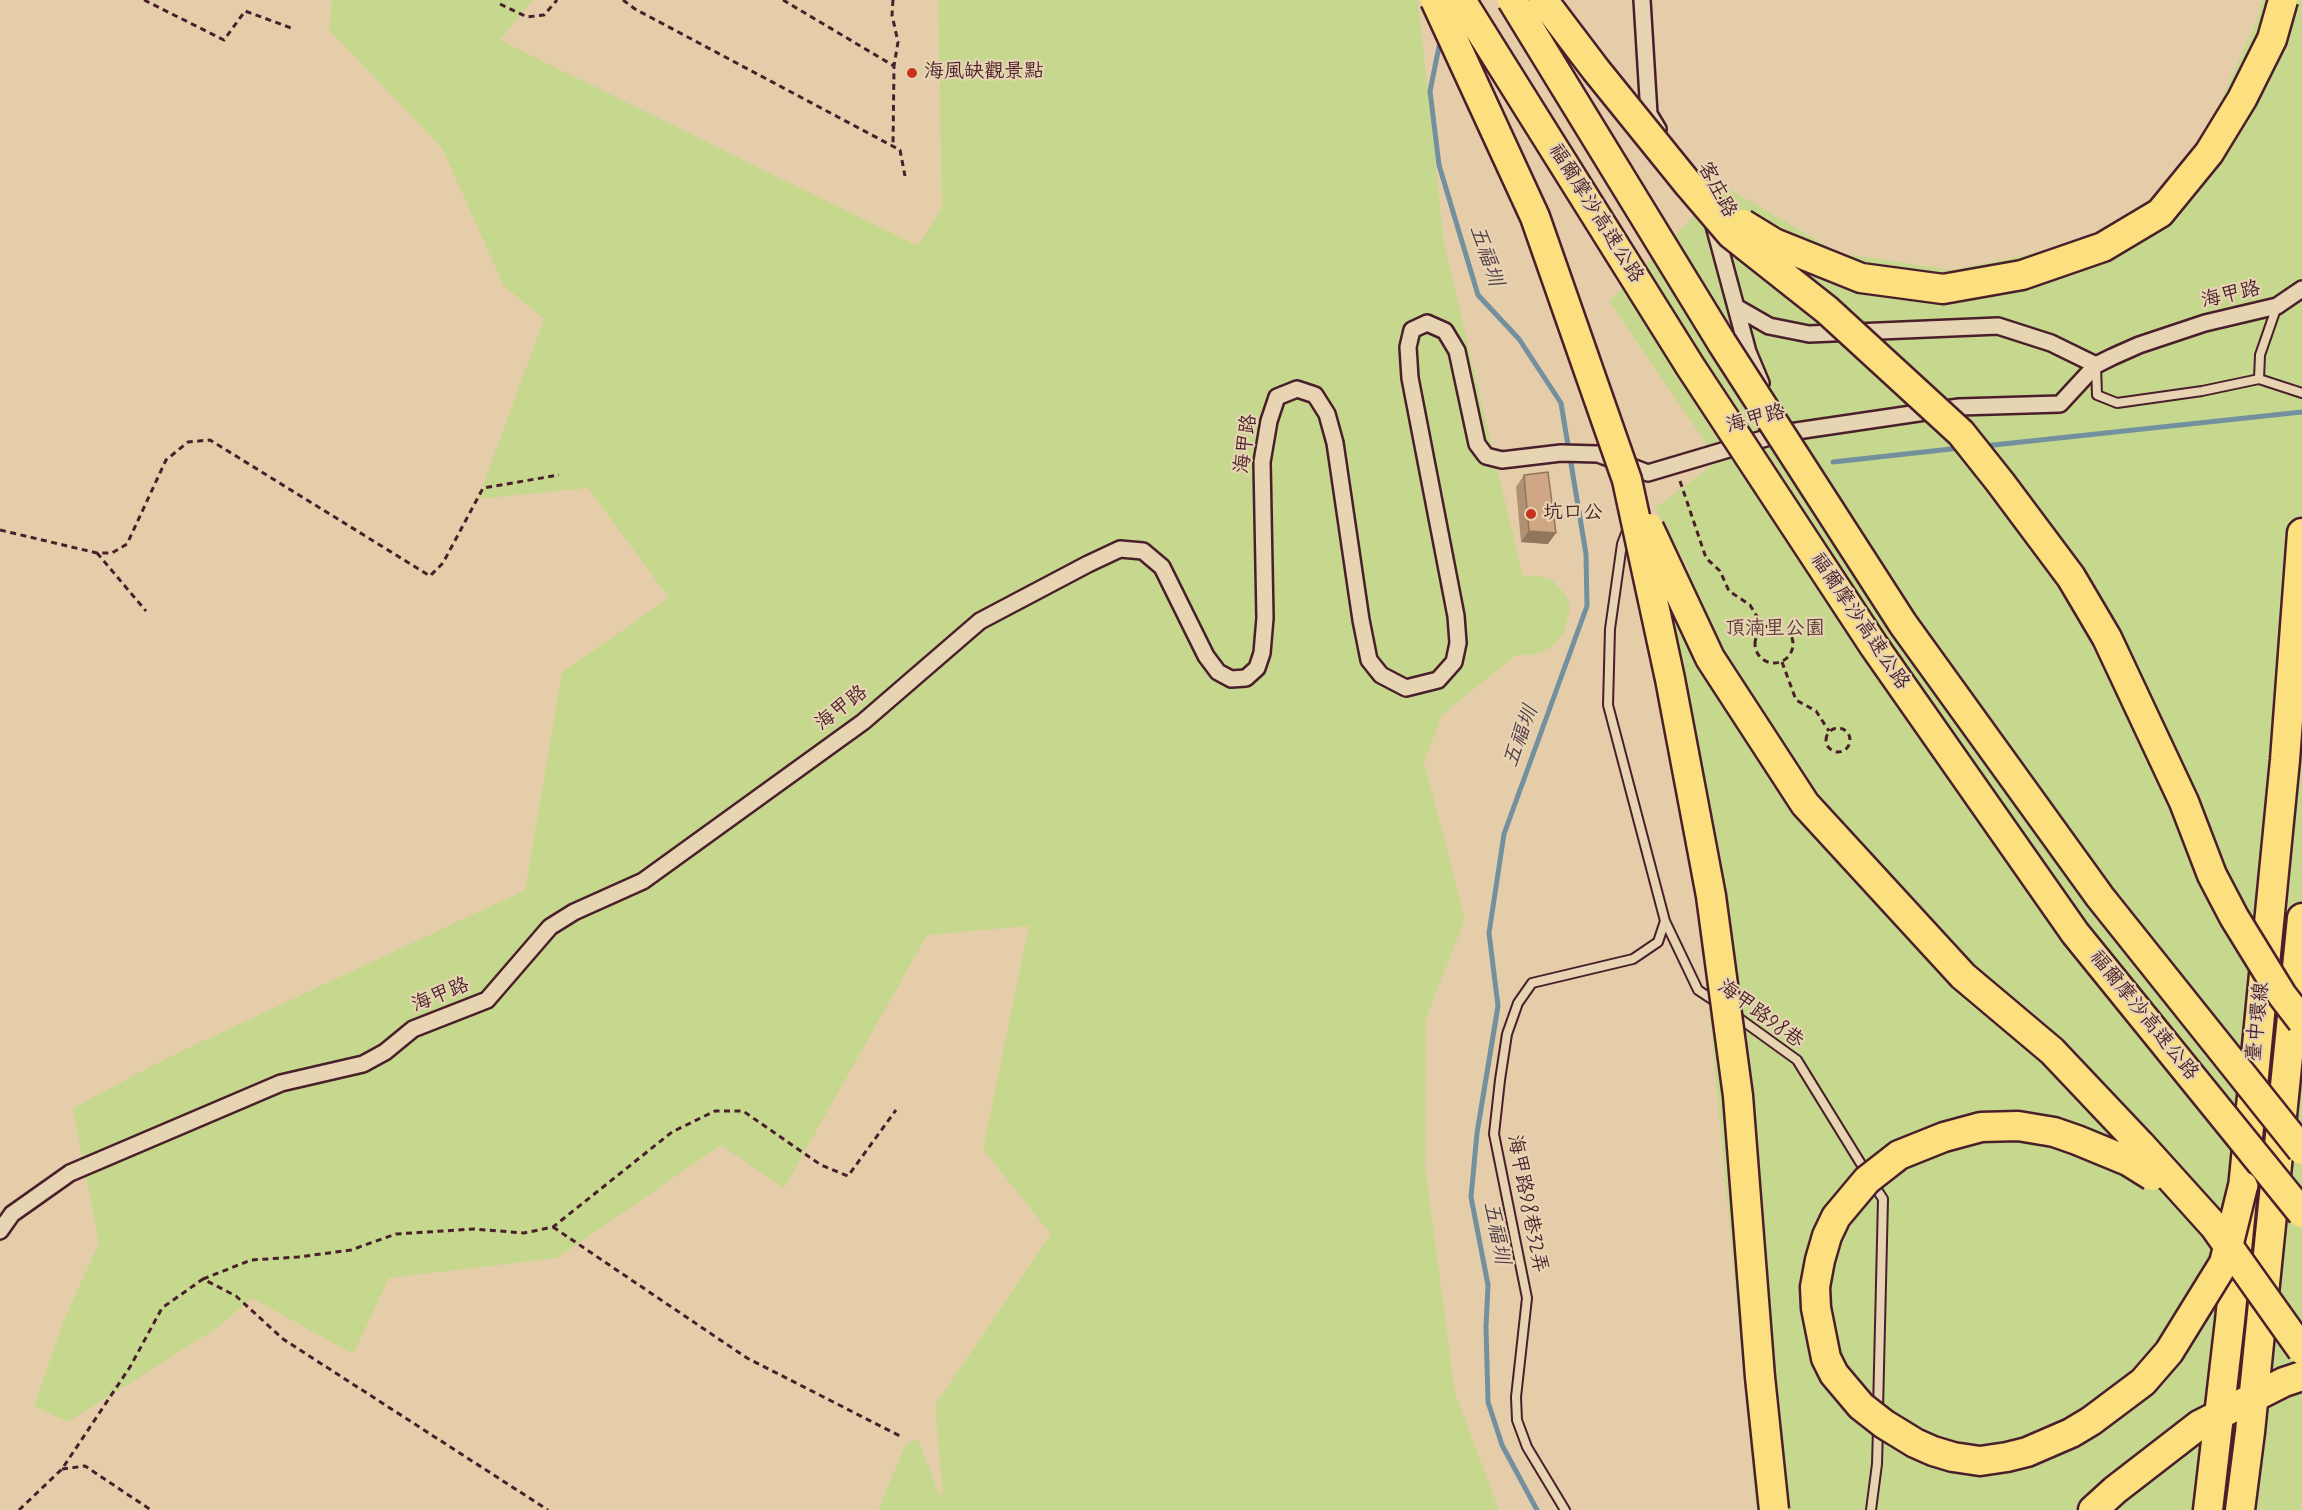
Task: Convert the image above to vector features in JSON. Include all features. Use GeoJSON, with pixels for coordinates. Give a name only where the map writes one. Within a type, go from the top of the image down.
{"type":"FeatureCollection","features":[{"type":"Feature","properties":{"kind":"highway"},"geometry":{"type":"LineString","coordinates":[[1435,0],[1535,217],[1710,658],[1805,804],[1963,976],[2052,1051],[2214,1226],[2302,1350]]}},
{"type":"Feature","properties":{"kind":"highway","name":"福爾摩沙高速公路"},"geometry":{"type":"LineString","coordinates":[[1461,0],[1683,356],[1881,655],[2075,933],[2302,1213]]}},
{"type":"Feature","properties":{"kind":"highway","name":"福爾摩沙高速公路"},"geometry":{"type":"LineString","coordinates":[[1512,0],[1722,343],[1903,624],[2100,897],[2302,1150]]}},
{"type":"Feature","properties":{"kind":"highway"},"geometry":{"type":"LineString","coordinates":[[1543,0],[1596,70],[1731,234],[1827,310],[1961,433],[2071,577],[2107,638],[2184,802],[2212,875],[2228,907],[2282,995],[2302,1022]]}},
{"type":"Feature","properties":{"kind":"highway"},"geometry":{"type":"LineString","coordinates":[[1689,185],[1732,217],[1774,243],[1861,278],[1943,289],[2022,275],[2103,247],[2160,213],[2209,153],[2242,99],[2272,39],[2283,0]]}},
{"type":"Feature","properties":{"kind":"highway"},"geometry":{"type":"LineString","coordinates":[[1640,482],[1670,679],[1711,896],[1738,1096],[1760,1377],[1774,1510]]}},
{"type":"Feature","properties":{"kind":"highway","name":"臺中環線"},"geometry":{"type":"LineString","coordinates":[[2208,1510],[2230,1321],[2285,760],[2302,533]]}},
{"type":"Feature","properties":{"kind":"highway","name":"臺中環線"},"geometry":{"type":"LineString","coordinates":[[2242,1501],[2302,918]]}},
{"type":"Feature","properties":{"kind":"highway"},"geometry":{"type":"LineString","coordinates":[[2250,1432],[2285,1256],[2302,1100]]}},
{"type":"Feature","properties":{"kind":"highway"},"geometry":{"type":"LineString","coordinates":[[2214,1226],[2152,1176],[2128,1161],[2054,1132],[2018,1126],[1981,1127],[1935,1140],[1899,1155],[1883,1166],[1867,1180],[1836,1217],[1822,1252],[1815,1287],[1816,1308],[1826,1358],[1834,1374],[1861,1406],[1914,1443],[1933,1451],[1980,1461],[2027,1452],[2071,1433],[2091,1421],[2143,1382],[2169,1352],[2224,1263],[2242,1186]]}},
{"type":"Feature","properties":{"kind":"highway"},"geometry":{"type":"LineString","coordinates":[[2093,1510],[2115,1490],[2199,1425],[2284,1382],[2302,1376]]}},
{"type":"Feature","properties":{"kind":"street","name":"客庄路"},"geometry":{"type":"LineString","coordinates":[[1642,0],[1649,114],[1712,218],[1748,352],[1783,433]]}},
{"type":"Feature","properties":{"kind":"street","name":"海甲路"},"geometry":{"type":"LineString","coordinates":[[0,1230],[12,1214],[70,1173],[281,1083],[363,1064],[384,1052],[413,1029],[487,1000],[550,927],[574,912],[643,881],[662,868],[862,722],[980,621],[1120,549],[1143,551],[1162,567],[1206,656],[1218,672],[1231,679],[1246,678],[1257,668],[1262,653],[1264,618],[1262,462],[1269,421],[1277,397],[1297,389],[1315,395],[1327,414],[1335,443],[1369,660],[1381,675],[1406,688],[1438,680],[1454,662],[1457,634],[1456,616],[1410,378],[1408,347],[1412,330],[1426,323],[1445,331],[1456,351],[1477,444],[1486,456],[1502,460],[1561,453],[1598,454],[1640,482],[1674,465],[1783,433],[1959,407],[2060,404],[2096,365],[2139,345],[2205,323],[2277,306],[2302,289]]}},
{"type":"Feature","properties":{"kind":"street"},"geometry":{"type":"LineString","coordinates":[[1736,307],[1769,326],[1809,334],[1998,326],[2051,343],[2096,365]]}},
{"type":"Feature","properties":{"kind":"lane"},"geometry":{"type":"LineString","coordinates":[[2259,379],[2260,355],[2277,306]]}},
{"type":"Feature","properties":{"kind":"lane"},"geometry":{"type":"LineString","coordinates":[[2096,365],[2097,395],[2117,403],[2202,391],[2259,379],[2302,393]]}},
{"type":"Feature","properties":{"kind":"lane","name":"海甲路98巷"},"geometry":{"type":"LineString","coordinates":[[1640,482],[1622,544],[1610,629],[1608,705],[1665,921],[1698,990],[1797,1060],[1883,1199],[1877,1464],[1871,1510]]}},
{"type":"Feature","properties":{"kind":"lane","name":"海甲路98巷32弄"},"geometry":{"type":"LineString","coordinates":[[1565,1510],[1527,1447],[1517,1420],[1516,1397],[1527,1298],[1494,1134],[1507,1034],[1518,1003],[1532,983],[1633,959],[1658,942],[1665,921]]}},
{"type":"Feature","properties":{"kind":"path"},"geometry":{"type":"LineString","coordinates":[[144,0],[224,40],[245,11],[294,30]]}},
{"type":"Feature","properties":{"kind":"path"},"geometry":{"type":"LineString","coordinates":[[500,4],[527,17],[544,15],[557,0]]}},
{"type":"Feature","properties":{"kind":"path"},"geometry":{"type":"LineString","coordinates":[[623,0],[635,9],[900,150],[905,176]]}},
{"type":"Feature","properties":{"kind":"path"},"geometry":{"type":"LineString","coordinates":[[783,0],[894,66]]}},
{"type":"Feature","properties":{"kind":"path"},"geometry":{"type":"LineString","coordinates":[[893,0],[892,15],[898,42],[894,66],[893,146]]}},
{"type":"Feature","properties":{"kind":"path"},"geometry":{"type":"LineString","coordinates":[[0,530],[97,553],[112,553],[127,544],[166,460],[188,442],[210,440],[430,576],[443,563],[483,488],[559,475]]}},
{"type":"Feature","properties":{"kind":"path"},"geometry":{"type":"LineString","coordinates":[[1674,465],[1707,558],[1720,570],[1729,591],[1749,605],[1764,628]]}},
{"type":"Feature","properties":{"kind":"path"},"geometry":{"type":"LineString","coordinates":[[97,553],[146,611]]}},
{"type":"Feature","properties":{"kind":"path"},"geometry":{"type":"LineString","coordinates":[[1772,624],[1785,628],[1793,639],[1792,652],[1782,662],[1769,663],[1758,655],[1754,642],[1760,630],[1764,628],[1772,624]]}},
{"type":"Feature","properties":{"kind":"path"},"geometry":{"type":"LineString","coordinates":[[1782,662],[1796,700],[1816,711],[1829,731]]}},
{"type":"Feature","properties":{"kind":"path"},"geometry":{"type":"LineString","coordinates":[[1837,727],[1845,729],[1850,736],[1849,745],[1843,751],[1835,752],[1828,747],[1826,738],[1829,731],[1837,727]]}},
{"type":"Feature","properties":{"kind":"path"},"geometry":{"type":"LineString","coordinates":[[19,1510],[63,1469],[130,1367],[162,1308],[202,1279],[251,1260],[351,1250],[396,1234],[474,1229],[524,1233],[553,1227],[672,1132],[715,1111],[743,1111],[821,1165],[848,1176],[896,1110]]}},
{"type":"Feature","properties":{"kind":"path"},"geometry":{"type":"LineString","coordinates":[[553,1227],[747,1358],[900,1436]]}},
{"type":"Feature","properties":{"kind":"path"},"geometry":{"type":"LineString","coordinates":[[202,1279],[236,1296],[284,1339],[548,1510]]}},
{"type":"Feature","properties":{"kind":"path"},"geometry":{"type":"LineString","coordinates":[[63,1469],[85,1466],[151,1510]]}},
{"type":"Feature","properties":{"kind":"green space"},"geometry":{"type":"Polygon","coordinates":[[[332,0],[533,0],[500,40],[918,246],[942,207],[938,0],[1418,0],[1444,243],[1523,577],[1536,575],[1552,580],[1569,602],[1564,632],[1552,647],[1534,655],[1516,655],[1442,715],[1424,762],[1465,919],[1426,1018],[1425,1166],[1455,1393],[1499,1510],[878,1510],[906,1444],[918,1439],[939,1494],[943,1495],[935,1405],[1051,1234],[983,1149],[1029,926],[927,935],[784,1188],[721,1145],[557,1258],[389,1278],[353,1354],[252,1298],[217,1328],[68,1422],[34,1406],[64,1320],[99,1243],[73,1108],[167,1058],[525,890],[562,672],[669,598],[588,488],[478,499],[544,319],[504,286],[442,148],[329,30],[332,0]]]}},
{"type":"Feature","properties":{"kind":"green space","name":"頂湳里公園"},"geometry":{"type":"Polygon","coordinates":[[[2262,0],[2302,0],[2302,1510],[1756,1510],[1694,846],[1635,578],[1691,574],[1655,508],[1718,461],[1609,301],[1724,186],[1839,253],[1951,270],[2058,249],[2136,220],[2201,144],[2257,20],[2262,0]]]}},
{"type":"Feature","properties":{"kind":"building"},"geometry":{"type":"Polygon","coordinates":[[[1548,472],[1556,533],[1529,531],[1524,475],[1548,472]]]}},
{"type":"Feature","properties":{"kind":"waterway","name":"五福圳"},"geometry":{"type":"LineString","coordinates":[[1441,37],[1430,91],[1439,165],[1478,295],[1519,339],[1561,403],[1586,554],[1587,606],[1504,834],[1489,933],[1498,1006],[1477,1133],[1471,1197],[1488,1285],[1486,1327],[1488,1402],[1502,1445],[1537,1510]]}},
{"type":"Feature","properties":{"kind":"waterway"},"geometry":{"type":"LineString","coordinates":[[1984,446],[2302,412]]}},
{"type":"Feature","properties":{"kind":"waterway"},"geometry":{"type":"LineString","coordinates":[[1833,462],[1960,448]]}},
{"type":"Feature","properties":{"kind":"place","name":"海風缺觀景點"},"geometry":{"type":"Point","coordinates":[912,73]}},
{"type":"Feature","properties":{"kind":"place","name":"坑口公"},"geometry":{"type":"Point","coordinates":[1531,514]}}]}
